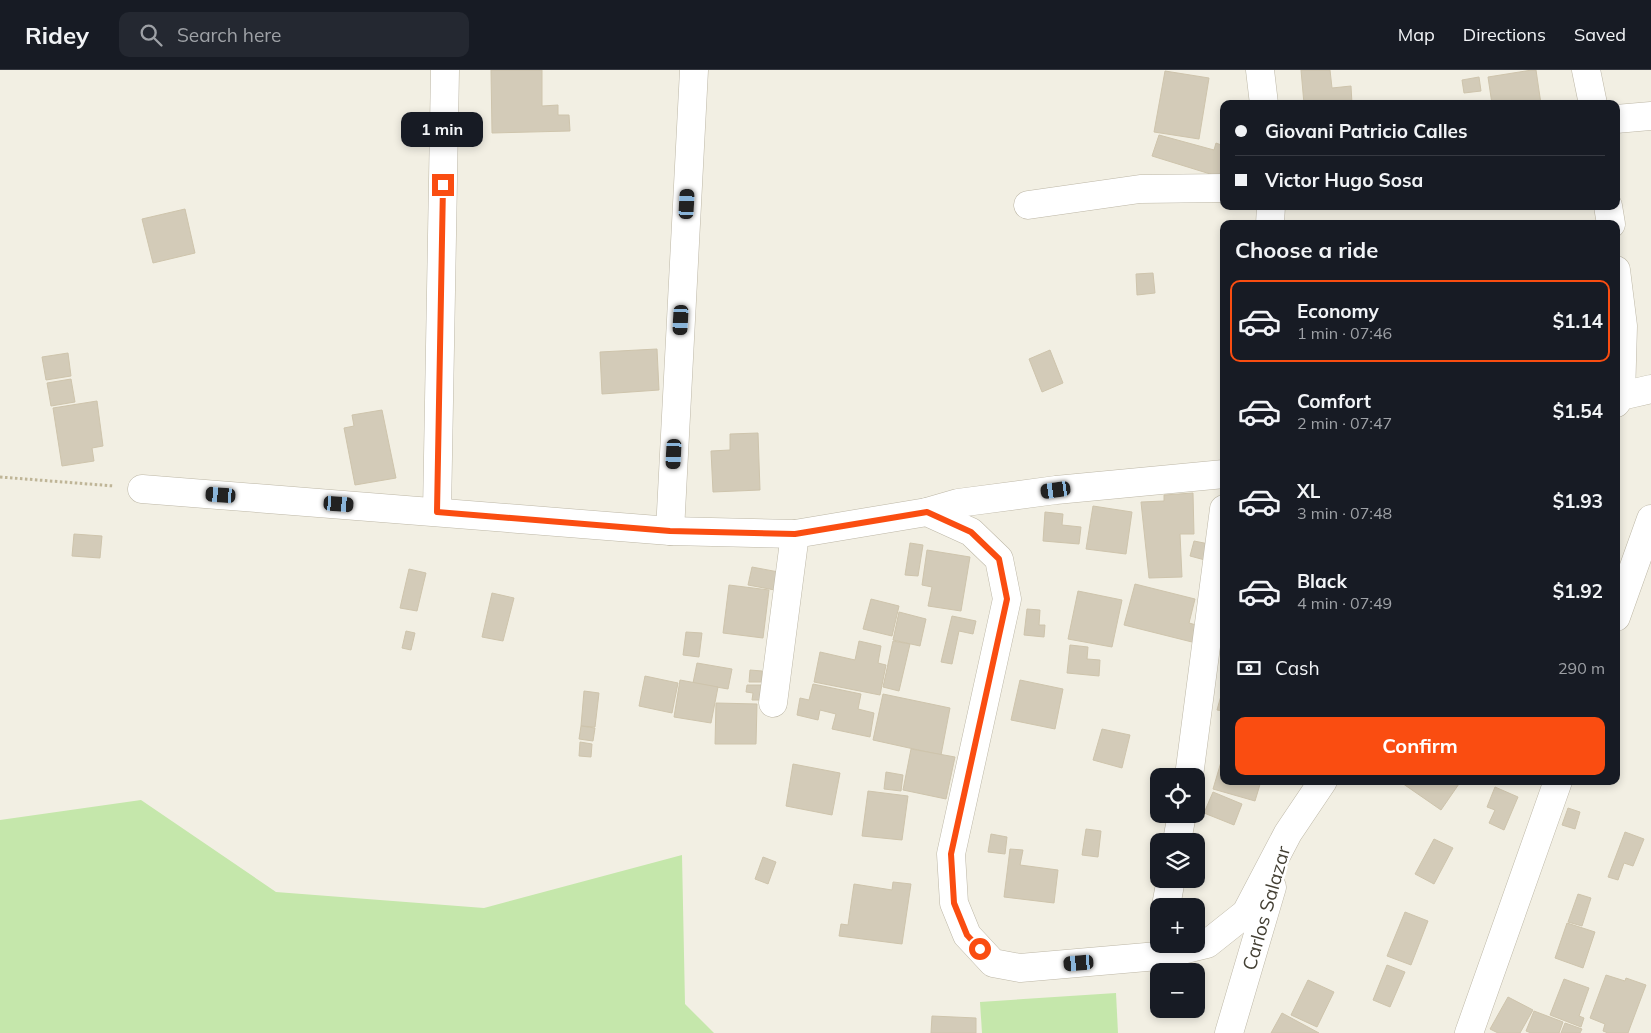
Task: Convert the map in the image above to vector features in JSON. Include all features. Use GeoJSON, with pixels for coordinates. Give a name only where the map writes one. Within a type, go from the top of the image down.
{"type":"FeatureCollection","features":[{"type":"Feature","properties":{"kind":"street"},"geometry":{"type":"LineString","coordinates":[[437,512],[445,70]]}},
{"type":"Feature","properties":{"kind":"street"},"geometry":{"type":"LineString","coordinates":[[670,531],[694,70]]}},
{"type":"Feature","properties":{"kind":"street"},"geometry":{"type":"LineString","coordinates":[[1260,70],[1264,100]]}},
{"type":"Feature","properties":{"kind":"street"},"geometry":{"type":"LineString","coordinates":[[1586,70],[1592,100]]}},
{"type":"Feature","properties":{"kind":"street"},"geometry":{"type":"LineString","coordinates":[[1620,119],[1651,116]]}},
{"type":"Feature","properties":{"kind":"street"},"geometry":{"type":"LineString","coordinates":[[1028,205],[1140,189],[1220,188]]}},
{"type":"Feature","properties":{"kind":"street"},"geometry":{"type":"LineString","coordinates":[[1620,302],[1623,326],[1620,382]]}},
{"type":"Feature","properties":{"kind":"street"},"geometry":{"type":"LineString","coordinates":[[1620,400],[1651,389]]}},
{"type":"Feature","properties":{"kind":"street"},"geometry":{"type":"LineString","coordinates":[[142,489],[670,531],[795,534],[927,512],[958,503],[1046,491],[1220,474]]}},
{"type":"Feature","properties":{"kind":"street"},"geometry":{"type":"LineString","coordinates":[[927,512],[971,532],[999,559],[1007,599],[951,854],[954,903],[967,935],[993,963],[1020,968],[1150,951]]}},
{"type":"Feature","properties":{"kind":"street"},"geometry":{"type":"LineString","coordinates":[[1620,606],[1651,519]]}},
{"type":"Feature","properties":{"kind":"street"},"geometry":{"type":"LineString","coordinates":[[773,702],[795,534]]}},
{"type":"Feature","properties":{"kind":"street"},"geometry":{"type":"LineString","coordinates":[[1189,768],[1220,539]]}},
{"type":"Feature","properties":{"kind":"street","name":"Carlos Salazar"},"geometry":{"type":"LineString","coordinates":[[1229,1033],[1288,833],[1298,785]]}},
{"type":"Feature","properties":{"kind":"street"},"geometry":{"type":"LineString","coordinates":[[1205,944],[1246,912],[1288,833],[1321,785]]}},
{"type":"Feature","properties":{"kind":"street"},"geometry":{"type":"LineString","coordinates":[[1469,1033],[1557,785]]}},
{"type":"Feature","properties":{"kind":"path"},"geometry":{"type":"LineString","coordinates":[[0,477],[142,489]]}},
{"type":"Feature","properties":{"kind":"green space"},"geometry":{"type":"Polygon","coordinates":[[[141,800],[276,892],[484,908],[682,855],[685,1004],[714,1033],[0,1033],[0,820],[141,800]]]}},
{"type":"Feature","properties":{"kind":"green space"},"geometry":{"type":"Polygon","coordinates":[[[1116,993],[1118,1033],[982,1033],[980,1002],[1116,993]]]}},
{"type":"Feature","properties":{"kind":"building"},"geometry":{"type":"Polygon","coordinates":[[[491,70],[542,70],[542,106],[558,105],[558,115],[569,115],[570,131],[492,133],[491,70]]]}},
{"type":"Feature","properties":{"kind":"building"},"geometry":{"type":"Polygon","coordinates":[[[1301,70],[1330,70],[1332,88],[1351,86],[1352,100],[1304,100],[1301,70]]]}},
{"type":"Feature","properties":{"kind":"building"},"geometry":{"type":"Polygon","coordinates":[[[1536,70],[1540,100],[1491,100],[1488,77],[1536,70]]]}},
{"type":"Feature","properties":{"kind":"building"},"geometry":{"type":"Polygon","coordinates":[[[1165,71],[1209,78],[1199,139],[1154,132],[1165,71]]]}},
{"type":"Feature","properties":{"kind":"building"},"geometry":{"type":"Polygon","coordinates":[[[1479,77],[1481,91],[1464,93],[1462,80],[1479,77]]]}},
{"type":"Feature","properties":{"kind":"building"},"geometry":{"type":"Polygon","coordinates":[[[1159,135],[1214,150],[1216,143],[1220,144],[1220,177],[1152,156],[1159,135]]]}},
{"type":"Feature","properties":{"kind":"building"},"geometry":{"type":"Polygon","coordinates":[[[185,209],[195,253],[153,263],[142,219],[185,209]]]}},
{"type":"Feature","properties":{"kind":"building"},"geometry":{"type":"Polygon","coordinates":[[[1153,273],[1155,293],[1137,295],[1136,274],[1153,273]]]}},
{"type":"Feature","properties":{"kind":"building"},"geometry":{"type":"Polygon","coordinates":[[[657,349],[659,390],[602,394],[600,352],[657,349]]]}},
{"type":"Feature","properties":{"kind":"building"},"geometry":{"type":"Polygon","coordinates":[[[1050,350],[1063,383],[1042,392],[1029,359],[1050,350]]]}},
{"type":"Feature","properties":{"kind":"building"},"geometry":{"type":"Polygon","coordinates":[[[68,353],[71,376],[46,380],[42,357],[68,353]]]}},
{"type":"Feature","properties":{"kind":"building"},"geometry":{"type":"Polygon","coordinates":[[[71,379],[75,402],[51,406],[47,383],[71,379]]]}},
{"type":"Feature","properties":{"kind":"building"},"geometry":{"type":"Polygon","coordinates":[[[97,401],[103,446],[92,448],[94,461],[62,466],[53,408],[97,401]]]}},
{"type":"Feature","properties":{"kind":"building"},"geometry":{"type":"Polygon","coordinates":[[[382,410],[396,478],[355,485],[344,428],[354,426],[352,415],[382,410]]]}},
{"type":"Feature","properties":{"kind":"building"},"geometry":{"type":"Polygon","coordinates":[[[758,433],[760,490],[713,492],[711,451],[730,450],[730,434],[758,433]]]}},
{"type":"Feature","properties":{"kind":"building"},"geometry":{"type":"Polygon","coordinates":[[[1193,493],[1194,534],[1180,534],[1182,577],[1149,578],[1141,502],[1164,501],[1164,495],[1193,493]]]}},
{"type":"Feature","properties":{"kind":"building"},"geometry":{"type":"Polygon","coordinates":[[[1093,506],[1132,512],[1126,554],[1086,549],[1093,506]]]}},
{"type":"Feature","properties":{"kind":"building"},"geometry":{"type":"Polygon","coordinates":[[[1045,512],[1063,514],[1062,525],[1081,527],[1079,544],[1043,541],[1045,512]]]}},
{"type":"Feature","properties":{"kind":"building"},"geometry":{"type":"Polygon","coordinates":[[[74,534],[102,536],[100,558],[72,556],[74,534]]]}},
{"type":"Feature","properties":{"kind":"building"},"geometry":{"type":"Polygon","coordinates":[[[1194,541],[1209,544],[1205,560],[1190,556],[1194,541]]]}},
{"type":"Feature","properties":{"kind":"building"},"geometry":{"type":"Polygon","coordinates":[[[910,543],[923,545],[918,576],[905,575],[910,543]]]}},
{"type":"Feature","properties":{"kind":"building"},"geometry":{"type":"Polygon","coordinates":[[[927,550],[970,557],[961,611],[928,606],[932,587],[922,585],[927,550]]]}},
{"type":"Feature","properties":{"kind":"building"},"geometry":{"type":"Polygon","coordinates":[[[752,567],[784,573],[780,591],[748,585],[752,567]]]}},
{"type":"Feature","properties":{"kind":"building"},"geometry":{"type":"Polygon","coordinates":[[[409,569],[426,573],[417,611],[400,608],[409,569]]]}},
{"type":"Feature","properties":{"kind":"building"},"geometry":{"type":"Polygon","coordinates":[[[1135,584],[1195,599],[1189,623],[1200,626],[1196,643],[1124,625],[1135,584]]]}},
{"type":"Feature","properties":{"kind":"building"},"geometry":{"type":"Polygon","coordinates":[[[729,585],[769,590],[763,638],[723,633],[729,585]]]}},
{"type":"Feature","properties":{"kind":"building"},"geometry":{"type":"Polygon","coordinates":[[[1078,591],[1122,600],[1112,647],[1068,639],[1078,591]]]}},
{"type":"Feature","properties":{"kind":"building"},"geometry":{"type":"Polygon","coordinates":[[[492,593],[514,598],[503,641],[482,637],[492,593]]]}},
{"type":"Feature","properties":{"kind":"building"},"geometry":{"type":"Polygon","coordinates":[[[871,599],[899,606],[892,636],[863,629],[871,599]]]}},
{"type":"Feature","properties":{"kind":"building"},"geometry":{"type":"Polygon","coordinates":[[[1027,609],[1040,610],[1039,625],[1045,625],[1044,637],[1024,635],[1027,609]]]}},
{"type":"Feature","properties":{"kind":"building"},"geometry":{"type":"Polygon","coordinates":[[[899,612],[926,619],[920,646],[893,640],[899,612]]]}},
{"type":"Feature","properties":{"kind":"building"},"geometry":{"type":"Polygon","coordinates":[[[952,616],[976,621],[973,634],[959,631],[952,664],[941,662],[952,616]]]}},
{"type":"Feature","properties":{"kind":"building"},"geometry":{"type":"Polygon","coordinates":[[[406,631],[415,633],[411,650],[402,648],[406,631]]]}},
{"type":"Feature","properties":{"kind":"building"},"geometry":{"type":"Polygon","coordinates":[[[686,632],[702,633],[699,657],[683,655],[686,632]]]}},
{"type":"Feature","properties":{"kind":"building"},"geometry":{"type":"Polygon","coordinates":[[[859,641],[881,646],[878,663],[886,665],[880,695],[814,682],[820,652],[855,660],[859,641]]]}},
{"type":"Feature","properties":{"kind":"building"},"geometry":{"type":"Polygon","coordinates":[[[893,641],[910,644],[899,691],[883,687],[893,641]]]}},
{"type":"Feature","properties":{"kind":"building"},"geometry":{"type":"Polygon","coordinates":[[[1070,645],[1088,647],[1087,659],[1100,660],[1099,676],[1067,673],[1070,645]]]}},
{"type":"Feature","properties":{"kind":"building"},"geometry":{"type":"Polygon","coordinates":[[[697,663],[732,669],[728,689],[693,683],[697,663]]]}},
{"type":"Feature","properties":{"kind":"building"},"geometry":{"type":"Polygon","coordinates":[[[750,670],[762,671],[762,682],[749,682],[750,670]]]}},
{"type":"Feature","properties":{"kind":"building"},"geometry":{"type":"Polygon","coordinates":[[[645,676],[678,683],[672,713],[639,706],[645,676]]]}},
{"type":"Feature","properties":{"kind":"building"},"geometry":{"type":"Polygon","coordinates":[[[680,680],[718,687],[711,723],[674,717],[680,680]]]}},
{"type":"Feature","properties":{"kind":"building"},"geometry":{"type":"Polygon","coordinates":[[[1020,680],[1063,689],[1055,729],[1011,720],[1020,680]]]}},
{"type":"Feature","properties":{"kind":"building"},"geometry":{"type":"Polygon","coordinates":[[[813,684],[861,694],[858,709],[874,713],[870,737],[832,729],[836,714],[820,710],[818,720],[797,715],[800,698],[809,700],[813,684]]]}},
{"type":"Feature","properties":{"kind":"building"},"geometry":{"type":"Polygon","coordinates":[[[747,685],[768,685],[768,700],[752,700],[753,693],[746,692],[747,685]]]}},
{"type":"Feature","properties":{"kind":"building"},"geometry":{"type":"Polygon","coordinates":[[[584,691],[599,693],[595,727],[581,726],[584,691]]]}},
{"type":"Feature","properties":{"kind":"building"},"geometry":{"type":"Polygon","coordinates":[[[883,694],[950,708],[941,755],[873,740],[883,694]]]}},
{"type":"Feature","properties":{"kind":"building"},"geometry":{"type":"Polygon","coordinates":[[[1220,699],[1220,710],[1217,710],[1220,699]]]}},
{"type":"Feature","properties":{"kind":"building"},"geometry":{"type":"Polygon","coordinates":[[[716,703],[757,704],[756,744],[715,744],[716,703]]]}},
{"type":"Feature","properties":{"kind":"building"},"geometry":{"type":"Polygon","coordinates":[[[581,726],[595,728],[593,741],[579,739],[581,726]]]}},
{"type":"Feature","properties":{"kind":"building"},"geometry":{"type":"Polygon","coordinates":[[[1102,729],[1130,735],[1122,768],[1093,760],[1102,729]]]}},
{"type":"Feature","properties":{"kind":"building"},"geometry":{"type":"Polygon","coordinates":[[[580,742],[592,744],[591,757],[579,756],[580,742]]]}},
{"type":"Feature","properties":{"kind":"building"},"geometry":{"type":"Polygon","coordinates":[[[911,749],[955,757],[946,799],[903,790],[911,749]]]}},
{"type":"Feature","properties":{"kind":"building"},"geometry":{"type":"Polygon","coordinates":[[[793,764],[840,773],[832,815],[786,806],[793,764]]]}},
{"type":"Feature","properties":{"kind":"building"},"geometry":{"type":"Polygon","coordinates":[[[1220,765],[1220,785],[1260,785],[1255,801],[1213,789],[1220,765]]]}},
{"type":"Feature","properties":{"kind":"building"},"geometry":{"type":"Polygon","coordinates":[[[886,772],[903,775],[901,791],[884,789],[886,772]]]}},
{"type":"Feature","properties":{"kind":"building"},"geometry":{"type":"Polygon","coordinates":[[[1405,785],[1458,785],[1441,810],[1405,785]]]}},
{"type":"Feature","properties":{"kind":"building"},"geometry":{"type":"Polygon","coordinates":[[[1495,787],[1518,797],[1504,830],[1489,823],[1495,810],[1487,807],[1495,787]]]}},
{"type":"Feature","properties":{"kind":"building"},"geometry":{"type":"Polygon","coordinates":[[[868,791],[908,796],[902,840],[862,836],[868,791]]]}},
{"type":"Feature","properties":{"kind":"building"},"geometry":{"type":"Polygon","coordinates":[[[1213,792],[1242,804],[1234,825],[1205,813],[1213,792]]]}},
{"type":"Feature","properties":{"kind":"building"},"geometry":{"type":"Polygon","coordinates":[[[1568,808],[1580,812],[1575,829],[1562,825],[1568,808]]]}},
{"type":"Feature","properties":{"kind":"building"},"geometry":{"type":"Polygon","coordinates":[[[1086,829],[1101,831],[1098,857],[1082,855],[1086,829]]]}},
{"type":"Feature","properties":{"kind":"building"},"geometry":{"type":"Polygon","coordinates":[[[1625,832],[1644,839],[1633,866],[1624,863],[1618,880],[1608,877],[1625,832]]]}},
{"type":"Feature","properties":{"kind":"building"},"geometry":{"type":"Polygon","coordinates":[[[991,834],[1007,837],[1005,854],[988,852],[991,834]]]}},
{"type":"Feature","properties":{"kind":"building"},"geometry":{"type":"Polygon","coordinates":[[[1434,839],[1453,848],[1434,884],[1415,874],[1434,839]]]}},
{"type":"Feature","properties":{"kind":"building"},"geometry":{"type":"Polygon","coordinates":[[[1010,849],[1023,850],[1020,865],[1058,870],[1054,903],[1004,897],[1010,849]]]}},
{"type":"Feature","properties":{"kind":"building"},"geometry":{"type":"Polygon","coordinates":[[[763,857],[776,862],[768,884],[755,879],[763,857]]]}},
{"type":"Feature","properties":{"kind":"building"},"geometry":{"type":"Polygon","coordinates":[[[893,882],[911,884],[902,944],[839,936],[841,924],[848,925],[854,884],[892,890],[893,882]]]}},
{"type":"Feature","properties":{"kind":"building"},"geometry":{"type":"Polygon","coordinates":[[[1578,894],[1591,898],[1582,926],[1568,922],[1578,894]]]}},
{"type":"Feature","properties":{"kind":"building"},"geometry":{"type":"Polygon","coordinates":[[[1405,912],[1428,921],[1411,965],[1387,956],[1405,912]]]}},
{"type":"Feature","properties":{"kind":"building"},"geometry":{"type":"Polygon","coordinates":[[[1567,923],[1595,932],[1583,968],[1555,958],[1567,923]]]}},
{"type":"Feature","properties":{"kind":"building"},"geometry":{"type":"Polygon","coordinates":[[[1387,965],[1405,972],[1390,1007],[1373,1000],[1387,965]]]}},
{"type":"Feature","properties":{"kind":"building"},"geometry":{"type":"Polygon","coordinates":[[[1606,975],[1625,981],[1626,978],[1646,985],[1628,1033],[1608,1033],[1603,1031],[1605,1024],[1590,1018],[1606,975]]]}},
{"type":"Feature","properties":{"kind":"building"},"geometry":{"type":"Polygon","coordinates":[[[1564,979],[1589,988],[1579,1016],[1584,1018],[1581,1027],[1550,1015],[1564,979]]]}},
{"type":"Feature","properties":{"kind":"building"},"geometry":{"type":"Polygon","coordinates":[[[1308,980],[1334,992],[1317,1027],[1291,1015],[1308,980]]]}},
{"type":"Feature","properties":{"kind":"building"},"geometry":{"type":"Polygon","coordinates":[[[1508,997],[1533,1010],[1520,1033],[1498,1033],[1490,1029],[1508,997]]]}},
{"type":"Feature","properties":{"kind":"building"},"geometry":{"type":"Polygon","coordinates":[[[1534,1011],[1563,1022],[1559,1033],[1531,1033],[1526,1031],[1534,1011]]]}},
{"type":"Feature","properties":{"kind":"building"},"geometry":{"type":"Polygon","coordinates":[[[1282,1013],[1319,1033],[1271,1033],[1282,1013]]]}},
{"type":"Feature","properties":{"kind":"building"},"geometry":{"type":"Polygon","coordinates":[[[932,1016],[976,1018],[976,1033],[931,1033],[932,1016]]]}},
{"type":"Feature","properties":{"kind":"building"},"geometry":{"type":"Polygon","coordinates":[[[1565,1023],[1582,1029],[1580,1033],[1561,1033],[1565,1023]]]}},
{"type":"Feature","properties":{"kind":"route"},"geometry":{"type":"LineString","coordinates":[[443,185],[437,512],[670,531],[795,534],[927,512],[971,532],[999,559],[1007,599],[951,854],[954,903],[967,935],[980,949]]}}]}
